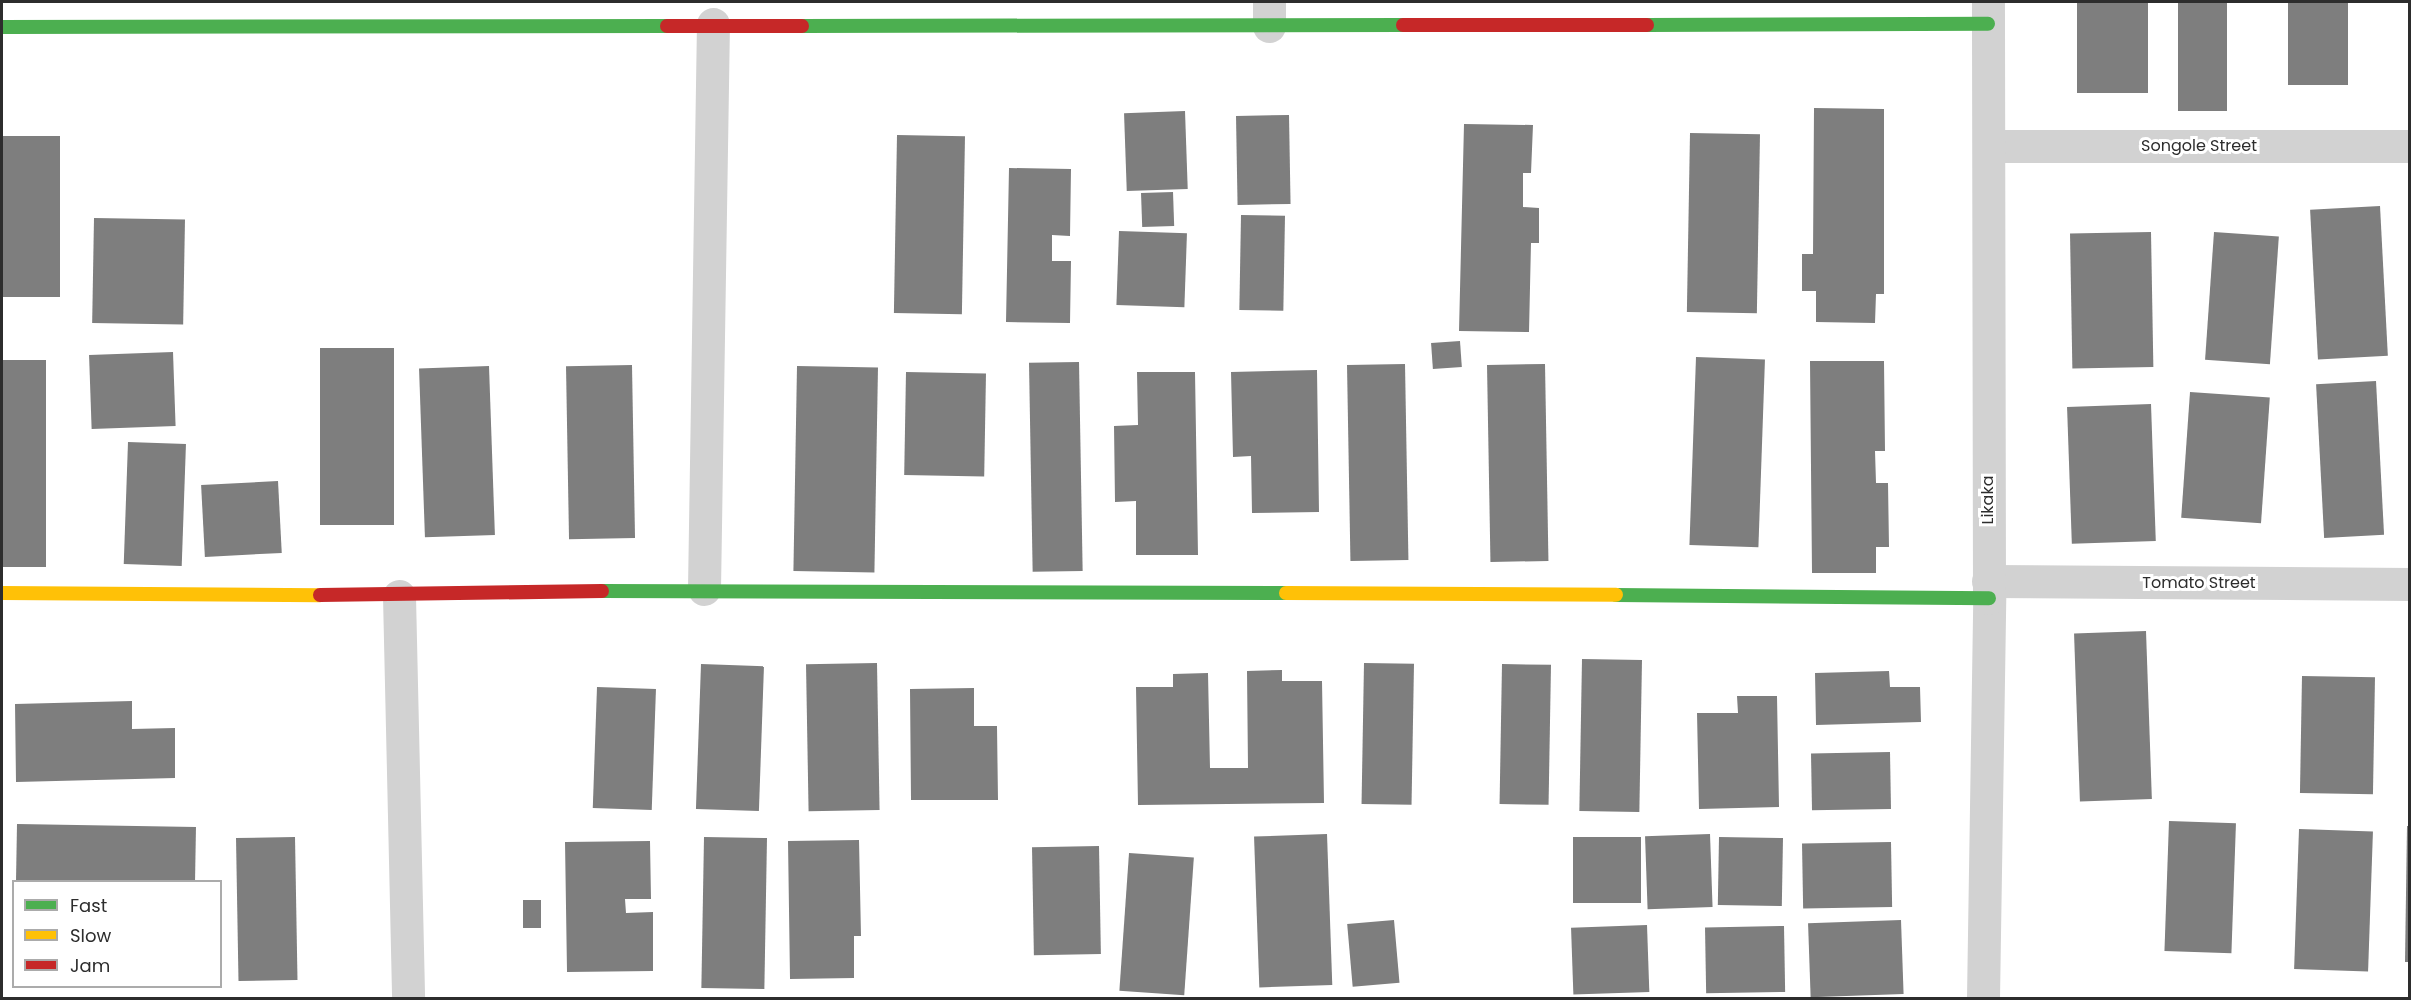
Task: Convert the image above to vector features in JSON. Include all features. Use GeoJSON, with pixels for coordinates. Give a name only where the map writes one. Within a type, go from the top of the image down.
{"type":"FeatureCollection","features":[{"type":"Feature","properties":{"kind":"street"},"geometry":{"type":"LineString","coordinates":[[2,27],[713,24],[1269,14],[1988,13]]}},
{"type":"Feature","properties":{"kind":"street","name":"Likaka"},"geometry":{"type":"LineString","coordinates":[[1983,999],[1989,590],[1988,13]]}},
{"type":"Feature","properties":{"kind":"street"},"geometry":{"type":"LineString","coordinates":[[704,589],[713,24]]}},
{"type":"Feature","properties":{"kind":"street","name":"Songole Street"},"geometry":{"type":"LineString","coordinates":[[1989,146],[2409,146]]}},
{"type":"Feature","properties":{"kind":"street","name":"Tomato Street"},"geometry":{"type":"LineString","coordinates":[[1989,590],[2409,584]]}},
{"type":"Feature","properties":{"kind":"street"},"geometry":{"type":"LineString","coordinates":[[2,593],[399,596],[704,589],[1989,590]]}},
{"type":"Feature","properties":{"kind":"street"},"geometry":{"type":"LineString","coordinates":[[399,596],[408,999]]}},
{"type":"Feature","properties":{"kind":"building"},"geometry":{"type":"Polygon","coordinates":[[[2077,2],[2148,2],[2148,93],[2077,93],[2077,2]]]}},
{"type":"Feature","properties":{"kind":"building"},"geometry":{"type":"Polygon","coordinates":[[[2178,2],[2227,2],[2227,111],[2178,111],[2178,2]]]}},
{"type":"Feature","properties":{"kind":"building"},"geometry":{"type":"Polygon","coordinates":[[[2288,2],[2348,2],[2348,85],[2288,85],[2288,2]]]}},
{"type":"Feature","properties":{"kind":"building"},"geometry":{"type":"Polygon","coordinates":[[[1814,108],[1884,109],[1884,294],[1876,294],[1875,323],[1816,322],[1816,291],[1802,291],[1802,254],[1813,254],[1814,108]]]}},
{"type":"Feature","properties":{"kind":"building"},"geometry":{"type":"Polygon","coordinates":[[[1185,111],[1188,189],[1127,191],[1124,113],[1185,111]]]}},
{"type":"Feature","properties":{"kind":"building"},"geometry":{"type":"Polygon","coordinates":[[[1289,115],[1291,204],[1238,205],[1236,116],[1289,115]]]}},
{"type":"Feature","properties":{"kind":"building"},"geometry":{"type":"Polygon","coordinates":[[[1464,124],[1533,125],[1531,173],[1523,173],[1523,207],[1539,208],[1539,243],[1531,243],[1529,332],[1459,331],[1464,124]]]}},
{"type":"Feature","properties":{"kind":"building"},"geometry":{"type":"Polygon","coordinates":[[[1690,133],[1760,134],[1757,313],[1687,312],[1690,133]]]}},
{"type":"Feature","properties":{"kind":"building"},"geometry":{"type":"Polygon","coordinates":[[[897,135],[965,136],[962,314],[894,313],[897,135]]]}},
{"type":"Feature","properties":{"kind":"building"},"geometry":{"type":"Polygon","coordinates":[[[2,136],[60,136],[60,297],[2,297],[2,136]]]}},
{"type":"Feature","properties":{"kind":"building"},"geometry":{"type":"Polygon","coordinates":[[[1009,168],[1071,169],[1070,236],[1052,235],[1052,261],[1071,261],[1070,323],[1006,322],[1009,168]]]}},
{"type":"Feature","properties":{"kind":"building"},"geometry":{"type":"Polygon","coordinates":[[[1173,192],[1174,226],[1142,227],[1141,193],[1173,192]]]}},
{"type":"Feature","properties":{"kind":"building"},"geometry":{"type":"Polygon","coordinates":[[[2380,206],[2388,356],[2318,359],[2310,210],[2380,206]]]}},
{"type":"Feature","properties":{"kind":"building"},"geometry":{"type":"Polygon","coordinates":[[[1241,215],[1285,216],[1283,311],[1239,310],[1241,215]]]}},
{"type":"Feature","properties":{"kind":"building"},"geometry":{"type":"Polygon","coordinates":[[[94,218],[185,220],[183,325],[92,323],[94,218]]]}},
{"type":"Feature","properties":{"kind":"building"},"geometry":{"type":"Polygon","coordinates":[[[1119,231],[1187,233],[1184,307],[1116,305],[1119,231]]]}},
{"type":"Feature","properties":{"kind":"building"},"geometry":{"type":"Polygon","coordinates":[[[2151,232],[2153,367],[2072,368],[2070,233],[2151,232]]]}},
{"type":"Feature","properties":{"kind":"building"},"geometry":{"type":"Polygon","coordinates":[[[2214,232],[2279,237],[2270,364],[2205,360],[2214,232]]]}},
{"type":"Feature","properties":{"kind":"building"},"geometry":{"type":"Polygon","coordinates":[[[1460,341],[1462,367],[1433,369],[1431,343],[1460,341]]]}},
{"type":"Feature","properties":{"kind":"building"},"geometry":{"type":"Polygon","coordinates":[[[320,348],[394,348],[394,525],[320,525],[320,348]]]}},
{"type":"Feature","properties":{"kind":"building"},"geometry":{"type":"Polygon","coordinates":[[[173,352],[176,426],[92,429],[89,355],[173,352]]]}},
{"type":"Feature","properties":{"kind":"building"},"geometry":{"type":"Polygon","coordinates":[[[1696,357],[1765,359],[1758,547],[1689,545],[1696,357]]]}},
{"type":"Feature","properties":{"kind":"building"},"geometry":{"type":"Polygon","coordinates":[[[2,360],[46,360],[46,567],[2,567],[2,360]]]}},
{"type":"Feature","properties":{"kind":"building"},"geometry":{"type":"Polygon","coordinates":[[[1810,361],[1884,361],[1885,451],[1875,451],[1876,483],[1888,483],[1889,547],[1876,547],[1876,573],[1812,573],[1810,361]]]}},
{"type":"Feature","properties":{"kind":"building"},"geometry":{"type":"Polygon","coordinates":[[[1079,362],[1083,571],[1033,572],[1029,363],[1079,362]]]}},
{"type":"Feature","properties":{"kind":"building"},"geometry":{"type":"Polygon","coordinates":[[[1405,364],[1408,560],[1350,561],[1347,365],[1405,364]]]}},
{"type":"Feature","properties":{"kind":"building"},"geometry":{"type":"Polygon","coordinates":[[[1545,364],[1548,561],[1490,562],[1487,365],[1545,364]]]}},
{"type":"Feature","properties":{"kind":"building"},"geometry":{"type":"Polygon","coordinates":[[[632,365],[635,538],[569,539],[566,366],[632,365]]]}},
{"type":"Feature","properties":{"kind":"building"},"geometry":{"type":"Polygon","coordinates":[[[489,366],[495,535],[425,537],[419,368],[489,366]]]}},
{"type":"Feature","properties":{"kind":"building"},"geometry":{"type":"Polygon","coordinates":[[[797,366],[878,367],[874,572],[793,571],[797,366]]]}},
{"type":"Feature","properties":{"kind":"building"},"geometry":{"type":"Polygon","coordinates":[[[1317,370],[1319,512],[1252,513],[1251,456],[1233,457],[1231,372],[1317,370]]]}},
{"type":"Feature","properties":{"kind":"building"},"geometry":{"type":"Polygon","coordinates":[[[906,372],[986,373],[984,476],[904,475],[906,372]]]}},
{"type":"Feature","properties":{"kind":"building"},"geometry":{"type":"Polygon","coordinates":[[[1137,372],[1195,372],[1198,555],[1136,555],[1136,501],[1115,502],[1114,426],[1138,425],[1137,372]]]}},
{"type":"Feature","properties":{"kind":"building"},"geometry":{"type":"Polygon","coordinates":[[[2376,381],[2384,535],[2324,538],[2316,384],[2376,381]]]}},
{"type":"Feature","properties":{"kind":"building"},"geometry":{"type":"Polygon","coordinates":[[[2190,392],[2270,398],[2261,523],[2181,518],[2190,392]]]}},
{"type":"Feature","properties":{"kind":"building"},"geometry":{"type":"Polygon","coordinates":[[[2151,404],[2156,541],[2072,544],[2067,407],[2151,404]]]}},
{"type":"Feature","properties":{"kind":"building"},"geometry":{"type":"Polygon","coordinates":[[[128,442],[186,444],[182,566],[124,564],[128,442]]]}},
{"type":"Feature","properties":{"kind":"building"},"geometry":{"type":"Polygon","coordinates":[[[278,481],[282,553],[205,557],[201,485],[278,481]]]}},
{"type":"Feature","properties":{"kind":"building"},"geometry":{"type":"Polygon","coordinates":[[[2146,631],[2152,799],[2080,801],[2074,634],[2146,631]]]}},
{"type":"Feature","properties":{"kind":"building"},"geometry":{"type":"Polygon","coordinates":[[[1582,659],[1642,660],[1639,812],[1579,811],[1582,659]]]}},
{"type":"Feature","properties":{"kind":"building"},"geometry":{"type":"Polygon","coordinates":[[[877,663],[880,810],[809,811],[806,664],[877,663]]]}},
{"type":"Feature","properties":{"kind":"building"},"geometry":{"type":"Polygon","coordinates":[[[1364,663],[1414,664],[1412,805],[1362,804],[1364,663]]]}},
{"type":"Feature","properties":{"kind":"building"},"geometry":{"type":"Polygon","coordinates":[[[701,664],[764,666],[759,811],[696,809],[701,664]]]}},
{"type":"Feature","properties":{"kind":"building"},"geometry":{"type":"Polygon","coordinates":[[[1502,664],[1551,665],[1549,805],[1500,804],[1502,664]]]}},
{"type":"Feature","properties":{"kind":"building"},"geometry":{"type":"Polygon","coordinates":[[[1282,670],[1282,681],[1322,681],[1324,803],[1138,805],[1136,687],[1173,687],[1173,674],[1208,673],[1210,768],[1248,768],[1247,671],[1282,670]]]}},
{"type":"Feature","properties":{"kind":"building"},"geometry":{"type":"Polygon","coordinates":[[[1889,671],[1890,687],[1920,687],[1921,722],[1816,725],[1815,673],[1889,671]]]}},
{"type":"Feature","properties":{"kind":"building"},"geometry":{"type":"Polygon","coordinates":[[[2302,676],[2375,677],[2373,794],[2300,793],[2302,676]]]}},
{"type":"Feature","properties":{"kind":"building"},"geometry":{"type":"Polygon","coordinates":[[[597,687],[656,689],[652,810],[593,808],[597,687]]]}},
{"type":"Feature","properties":{"kind":"building"},"geometry":{"type":"Polygon","coordinates":[[[974,688],[974,726],[997,726],[998,800],[911,800],[910,689],[974,688]]]}},
{"type":"Feature","properties":{"kind":"building"},"geometry":{"type":"Polygon","coordinates":[[[1737,696],[1777,696],[1779,807],[1699,809],[1697,713],[1738,713],[1737,696]]]}},
{"type":"Feature","properties":{"kind":"building"},"geometry":{"type":"Polygon","coordinates":[[[132,701],[132,729],[175,728],[175,778],[16,782],[15,704],[132,701]]]}},
{"type":"Feature","properties":{"kind":"building"},"geometry":{"type":"Polygon","coordinates":[[[1890,752],[1891,809],[1812,810],[1811,753],[1890,752]]]}},
{"type":"Feature","properties":{"kind":"building"},"geometry":{"type":"Polygon","coordinates":[[[2169,821],[2236,823],[2231,953],[2164,951],[2169,821]]]}},
{"type":"Feature","properties":{"kind":"building"},"geometry":{"type":"Polygon","coordinates":[[[17,824],[196,827],[195,880],[16,880],[17,824]]]}},
{"type":"Feature","properties":{"kind":"building"},"geometry":{"type":"Polygon","coordinates":[[[2407,826],[2410,826],[2410,962],[2405,962],[2407,826]]]}},
{"type":"Feature","properties":{"kind":"building"},"geometry":{"type":"Polygon","coordinates":[[[2299,829],[2373,832],[2368,971],[2294,969],[2299,829]]]}},
{"type":"Feature","properties":{"kind":"building"},"geometry":{"type":"Polygon","coordinates":[[[1327,834],[1332,985],[1259,987],[1254,837],[1327,834]]]}},
{"type":"Feature","properties":{"kind":"building"},"geometry":{"type":"Polygon","coordinates":[[[1710,834],[1713,907],[1648,909],[1645,836],[1710,834]]]}},
{"type":"Feature","properties":{"kind":"building"},"geometry":{"type":"Polygon","coordinates":[[[295,837],[297,980],[239,981],[236,838],[295,837]]]}},
{"type":"Feature","properties":{"kind":"building"},"geometry":{"type":"Polygon","coordinates":[[[704,837],[767,838],[764,989],[701,988],[704,837]]]}},
{"type":"Feature","properties":{"kind":"building"},"geometry":{"type":"Polygon","coordinates":[[[1573,837],[1641,837],[1641,903],[1573,903],[1573,837]]]}},
{"type":"Feature","properties":{"kind":"building"},"geometry":{"type":"Polygon","coordinates":[[[1719,837],[1783,838],[1782,906],[1718,905],[1719,837]]]}},
{"type":"Feature","properties":{"kind":"building"},"geometry":{"type":"Polygon","coordinates":[[[859,840],[861,936],[854,936],[854,978],[790,979],[788,841],[859,840]]]}},
{"type":"Feature","properties":{"kind":"building"},"geometry":{"type":"Polygon","coordinates":[[[650,841],[651,899],[625,899],[626,913],[653,912],[653,971],[567,972],[565,842],[650,841]]]}},
{"type":"Feature","properties":{"kind":"building"},"geometry":{"type":"Polygon","coordinates":[[[1891,842],[1892,907],[1803,909],[1802,844],[1891,842]]]}},
{"type":"Feature","properties":{"kind":"building"},"geometry":{"type":"Polygon","coordinates":[[[1099,846],[1101,954],[1034,955],[1032,847],[1099,846]]]}},
{"type":"Feature","properties":{"kind":"building"},"geometry":{"type":"Polygon","coordinates":[[[1129,853],[1194,858],[1184,995],[1119,991],[1129,853]]]}},
{"type":"Feature","properties":{"kind":"building"},"geometry":{"type":"Polygon","coordinates":[[[523,900],[541,900],[541,928],[523,928],[523,900]]]}},
{"type":"Feature","properties":{"kind":"building"},"geometry":{"type":"Polygon","coordinates":[[[1394,920],[1399,983],[1353,987],[1347,924],[1394,920]]]}},
{"type":"Feature","properties":{"kind":"building"},"geometry":{"type":"Polygon","coordinates":[[[1901,920],[1904,994],[1811,997],[1808,923],[1901,920]]]}},
{"type":"Feature","properties":{"kind":"building"},"geometry":{"type":"Polygon","coordinates":[[[1647,925],[1649,992],[1573,995],[1571,928],[1647,925]]]}},
{"type":"Feature","properties":{"kind":"building"},"geometry":{"type":"Polygon","coordinates":[[[1784,926],[1785,992],[1706,993],[1705,927],[1784,926]]]}},
{"type":"Feature","properties":{"kind":"traffic: fast"},"geometry":{"type":"LineString","coordinates":[[1647,25],[1988,24]]}},
{"type":"Feature","properties":{"kind":"traffic: fast"},"geometry":{"type":"LineString","coordinates":[[802,26],[1403,25]]}},
{"type":"Feature","properties":{"kind":"traffic: fast"},"geometry":{"type":"LineString","coordinates":[[2,27],[667,26]]}},
{"type":"Feature","properties":{"kind":"traffic: fast"},"geometry":{"type":"LineString","coordinates":[[602,591],[1286,593]]}},
{"type":"Feature","properties":{"kind":"traffic: fast"},"geometry":{"type":"LineString","coordinates":[[1616,595],[1989,598]]}},
{"type":"Feature","properties":{"kind":"traffic: slow"},"geometry":{"type":"LineString","coordinates":[[2,593],[320,595]]}},
{"type":"Feature","properties":{"kind":"traffic: slow"},"geometry":{"type":"LineString","coordinates":[[1286,593],[1616,595]]}},
{"type":"Feature","properties":{"kind":"traffic: jam"},"geometry":{"type":"LineString","coordinates":[[1403,25],[1647,25]]}},
{"type":"Feature","properties":{"kind":"traffic: jam"},"geometry":{"type":"LineString","coordinates":[[667,26],[802,26]]}},
{"type":"Feature","properties":{"kind":"traffic: jam"},"geometry":{"type":"LineString","coordinates":[[320,595],[602,591]]}}]}
